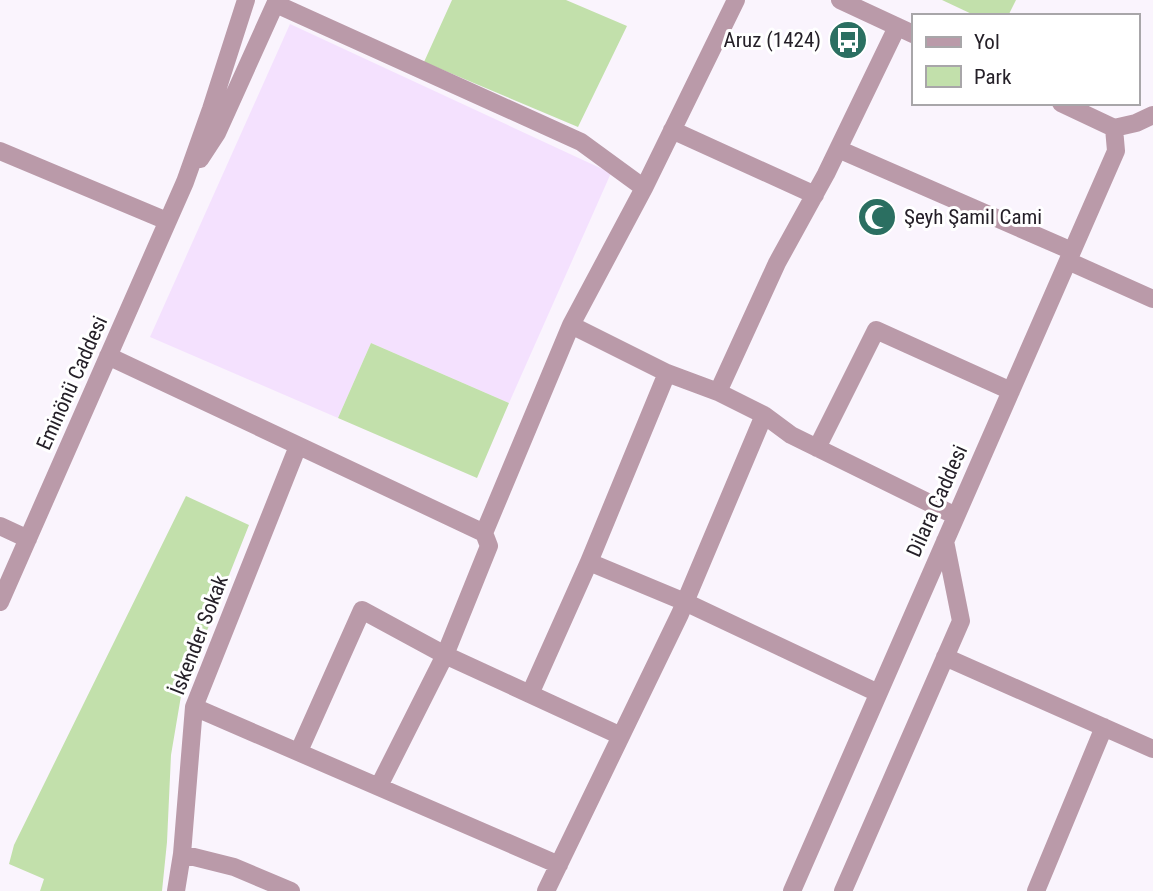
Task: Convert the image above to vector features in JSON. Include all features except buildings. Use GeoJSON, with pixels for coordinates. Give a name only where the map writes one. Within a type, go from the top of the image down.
{"type":"FeatureCollection","features":[{"type":"Feature","properties":{"kind":"street"},"geometry":{"type":"LineString","coordinates":[[185,182],[246,0]]}},
{"type":"Feature","properties":{"kind":"street"},"geometry":{"type":"LineString","coordinates":[[379,786],[445,655],[489,546],[484,533],[571,325],[644,187],[736,0]]}},
{"type":"Feature","properties":{"kind":"street"},"geometry":{"type":"LineString","coordinates":[[718,392],[777,263],[905,31],[840,0]]}},
{"type":"Feature","properties":{"kind":"street"},"geometry":{"type":"LineString","coordinates":[[185,182],[217,133],[276,2],[581,142],[644,187]]}},
{"type":"Feature","properties":{"kind":"street"},"geometry":{"type":"LineString","coordinates":[[1065,105],[1114,128],[1136,123],[1153,115]]}},
{"type":"Feature","properties":{"kind":"street","name":"Dilara Caddesi"},"geometry":{"type":"LineString","coordinates":[[792,891],[1116,151],[1114,128]]}},
{"type":"Feature","properties":{"kind":"street"},"geometry":{"type":"LineString","coordinates":[[672,130],[815,195]]}},
{"type":"Feature","properties":{"kind":"street"},"geometry":{"type":"LineString","coordinates":[[838,149],[1070,256],[1153,299]]}},
{"type":"Feature","properties":{"kind":"street"},"geometry":{"type":"LineString","coordinates":[[0,151],[167,221]]}},
{"type":"Feature","properties":{"kind":"street","name":"Eminönü Caddesi"},"geometry":{"type":"LineString","coordinates":[[0,602],[185,182]]}},
{"type":"Feature","properties":{"kind":"street"},"geometry":{"type":"LineString","coordinates":[[571,325],[667,373],[718,392],[764,415],[791,435],[956,516]]}},
{"type":"Feature","properties":{"kind":"street"},"geometry":{"type":"LineString","coordinates":[[817,448],[876,330],[1011,391]]}},
{"type":"Feature","properties":{"kind":"street"},"geometry":{"type":"LineString","coordinates":[[108,356],[484,533]]}},
{"type":"Feature","properties":{"kind":"street"},"geometry":{"type":"LineString","coordinates":[[530,694],[589,562],[667,373]]}},
{"type":"Feature","properties":{"kind":"street"},"geometry":{"type":"LineString","coordinates":[[546,891],[685,602],[764,415]]}},
{"type":"Feature","properties":{"kind":"street","name":"İskender Sokak"},"geometry":{"type":"LineString","coordinates":[[176,891],[182,854],[194,708],[298,446]]}},
{"type":"Feature","properties":{"kind":"street"},"geometry":{"type":"LineString","coordinates":[[0,526],[28,539]]}},
{"type":"Feature","properties":{"kind":"street"},"geometry":{"type":"LineString","coordinates":[[843,891],[961,621],[945,541]]}},
{"type":"Feature","properties":{"kind":"street"},"geometry":{"type":"LineString","coordinates":[[589,562],[685,602],[878,693]]}},
{"type":"Feature","properties":{"kind":"street"},"geometry":{"type":"LineString","coordinates":[[299,751],[362,610],[445,655],[621,736]]}},
{"type":"Feature","properties":{"kind":"street"},"geometry":{"type":"LineString","coordinates":[[945,657],[1153,749]]}},
{"type":"Feature","properties":{"kind":"street"},"geometry":{"type":"LineString","coordinates":[[194,708],[559,865]]}},
{"type":"Feature","properties":{"kind":"street"},"geometry":{"type":"LineString","coordinates":[[1036,891],[1104,727]]}},
{"type":"Feature","properties":{"kind":"street"},"geometry":{"type":"LineString","coordinates":[[182,854],[234,867],[291,891]]}},
{"type":"Feature","properties":{"kind":"shaded area"},"geometry":{"type":"Polygon","coordinates":[[[290,24],[611,173],[509,403],[371,343],[338,418],[150,337],[290,24]]]}},
{"type":"Feature","properties":{"kind":"green space"},"geometry":{"type":"Polygon","coordinates":[[[452,0],[566,0],[627,26],[578,127],[424,62],[452,0]]]}},
{"type":"Feature","properties":{"kind":"green space"},"geometry":{"type":"Polygon","coordinates":[[[942,0],[1016,0],[1009,14],[972,14],[942,0]]]}},
{"type":"Feature","properties":{"kind":"green space"},"geometry":{"type":"Polygon","coordinates":[[[371,343],[509,403],[477,478],[338,418],[371,343]]]}},
{"type":"Feature","properties":{"kind":"green space"},"geometry":{"type":"Polygon","coordinates":[[[186,496],[249,525],[181,696],[171,755],[162,891],[40,891],[44,879],[9,864],[14,845],[186,496]]]}},
{"type":"Feature","properties":{"kind":"place","name":"Aruz (1424)"},"geometry":{"type":"Point","coordinates":[848,40]}},
{"type":"Feature","properties":{"kind":"place","name":"Şeyh Şamil Cami"},"geometry":{"type":"Point","coordinates":[877,217]}}]}
